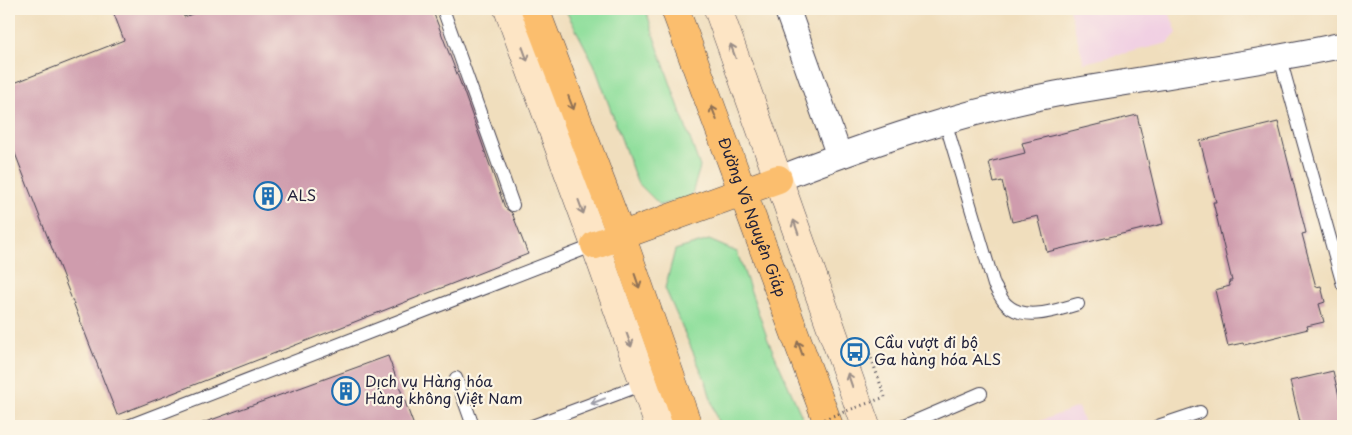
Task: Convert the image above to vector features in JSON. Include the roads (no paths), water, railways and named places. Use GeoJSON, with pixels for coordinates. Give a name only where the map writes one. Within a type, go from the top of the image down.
{"type":"FeatureCollection","features":[{"type":"Feature","properties":{"kind":"highway"},"geometry":{"type":"LineString","coordinates":[[535,9],[621,235],[688,426]]}},
{"type":"Feature","properties":{"kind":"highway","name":"Đường Võ Nguyên Giáp"},"geometry":{"type":"LineString","coordinates":[[675,9],[829,426]]}},
{"type":"Feature","properties":{"kind":"highway"},"geometry":{"type":"LineString","coordinates":[[595,245],[778,179]]}},
{"type":"Feature","properties":{"kind":"main road"},"geometry":{"type":"LineString","coordinates":[[508,9],[659,426]]}},
{"type":"Feature","properties":{"kind":"main road"},"geometry":{"type":"LineString","coordinates":[[718,9],[866,426]]}},
{"type":"Feature","properties":{"kind":"street"},"geometry":{"type":"LineString","coordinates":[[787,9],[840,155]]}},
{"type":"Feature","properties":{"kind":"street"},"geometry":{"type":"LineString","coordinates":[[778,179],[840,155],[945,121],[1055,95],[1280,58],[1343,45]]}},
{"type":"Feature","properties":{"kind":"lane"},"geometry":{"type":"LineString","coordinates":[[443,9],[513,206]]}},
{"type":"Feature","properties":{"kind":"lane"},"geometry":{"type":"LineString","coordinates":[[1280,58],[1343,285]]}},
{"type":"Feature","properties":{"kind":"lane"},"geometry":{"type":"LineString","coordinates":[[945,121],[994,285],[1005,304],[1018,313],[1046,313],[1078,304]]}},
{"type":"Feature","properties":{"kind":"lane"},"geometry":{"type":"LineString","coordinates":[[128,426],[595,245]]}},
{"type":"Feature","properties":{"kind":"lane"},"geometry":{"type":"LineString","coordinates":[[456,378],[473,426]]}},
{"type":"Feature","properties":{"kind":"lane"},"geometry":{"type":"LineString","coordinates":[[532,426],[644,384]]}},
{"type":"Feature","properties":{"kind":"lane"},"geometry":{"type":"LineString","coordinates":[[904,426],[981,393]]}},
{"type":"Feature","properties":{"kind":"lane"},"geometry":{"type":"LineString","coordinates":[[1158,426],[1200,412]]}},
{"type":"Feature","properties":{"kind":"place","name":"ALS"},"geometry":{"type":"Point","coordinates":[268,196]}},
{"type":"Feature","properties":{"kind":"place","name":"Cầu vượt đi bộ Ga hàng hóa ALS"},"geometry":{"type":"Point","coordinates":[855,352]}},
{"type":"Feature","properties":{"kind":"place","name":"Dịch vụ Hàng hóa Hàng không Việt Nam"},"geometry":{"type":"Point","coordinates":[346,391]}}]}
